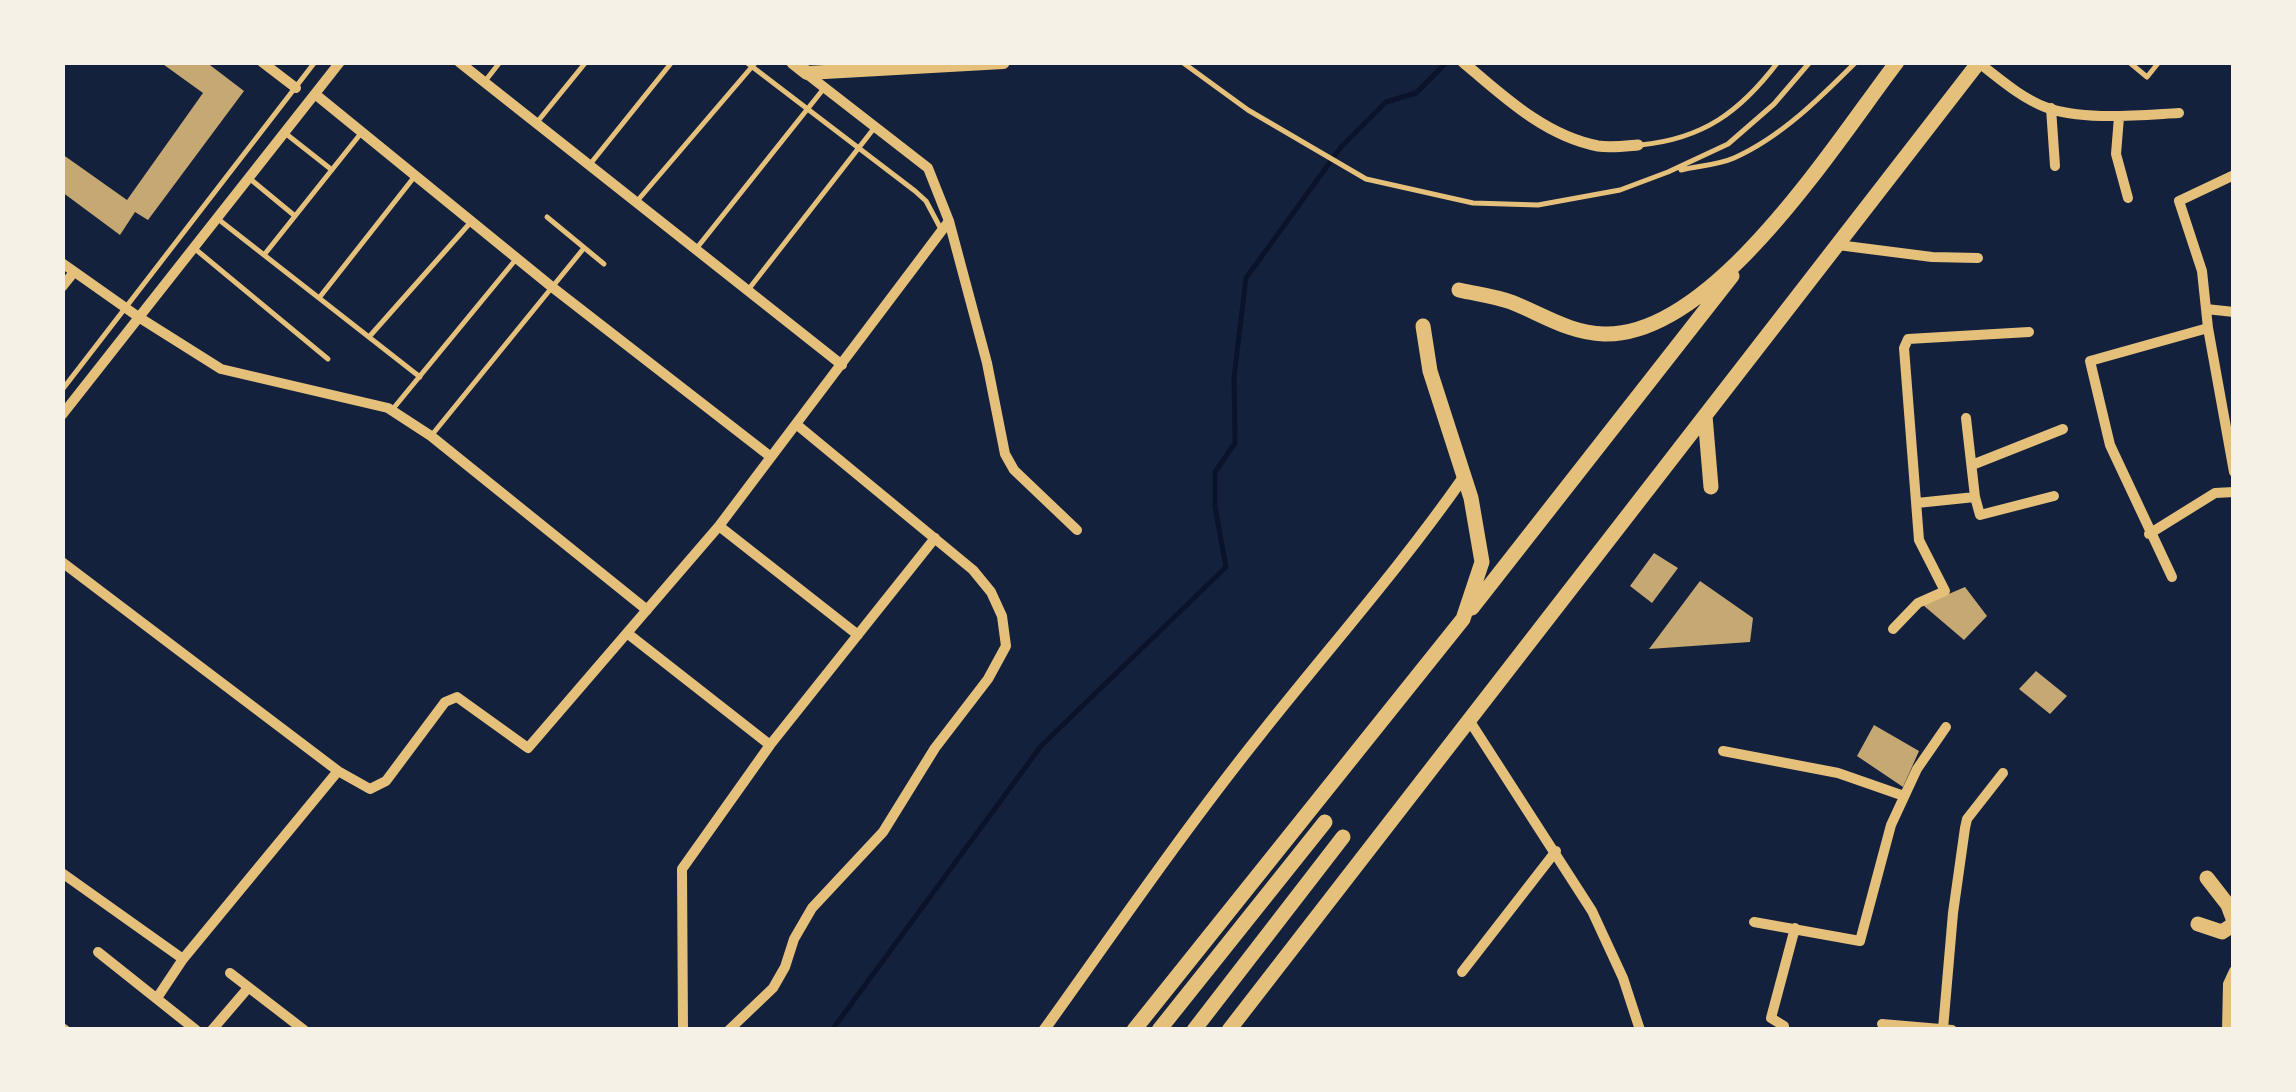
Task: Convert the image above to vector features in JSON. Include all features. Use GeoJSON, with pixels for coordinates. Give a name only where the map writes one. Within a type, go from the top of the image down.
{"type":"FeatureCollection","features":[{"type":"Feature","properties":{"kind":"main road"},"geometry":{"type":"LineString","coordinates":[[794,62],[806,73],[844,66],[1003,62]]}},
{"type":"Feature","properties":{"kind":"main road"},"geometry":{"type":"LineString","coordinates":[[1134,1030],[1464,619],[1897,62]]}},
{"type":"Feature","properties":{"kind":"main road"},"geometry":{"type":"LineString","coordinates":[[1229,1030],[1979,63]]}},
{"type":"Feature","properties":{"kind":"main road"},"geometry":{"type":"LineString","coordinates":[[1459,290],[1508,301],[1563,326],[1604,334],[1647,328],[1678,313],[1754,249]]}},
{"type":"Feature","properties":{"kind":"main road"},"geometry":{"type":"LineString","coordinates":[[1422,326],[1430,372],[1471,498],[1482,562],[1464,619]]}},
{"type":"Feature","properties":{"kind":"main road"},"geometry":{"type":"LineString","coordinates":[[1704,416],[1711,487]]}},
{"type":"Feature","properties":{"kind":"main road"},"geometry":{"type":"LineString","coordinates":[[1159,1030],[1325,822]]}},
{"type":"Feature","properties":{"kind":"main road"},"geometry":{"type":"LineString","coordinates":[[1194,1030],[1343,837]]}},
{"type":"Feature","properties":{"kind":"main road"},"geometry":{"type":"LineString","coordinates":[[2198,924],[2222,932],[2234,922],[2228,905],[2207,878]]}},
{"type":"Feature","properties":{"kind":"street"},"geometry":{"type":"LineString","coordinates":[[262,62],[296,88]]}},
{"type":"Feature","properties":{"kind":"street"},"geometry":{"type":"LineString","coordinates":[[62,414],[340,62]]}},
{"type":"Feature","properties":{"kind":"street"},"geometry":{"type":"LineString","coordinates":[[459,62],[842,365]]}},
{"type":"Feature","properties":{"kind":"street"},"geometry":{"type":"LineString","coordinates":[[1463,62],[1538,122],[1576,140],[1602,146],[1638,145]]}},
{"type":"Feature","properties":{"kind":"street"},"geometry":{"type":"LineString","coordinates":[[1979,63],[2016,91],[2051,108],[2119,117],[2179,112]]}},
{"type":"Feature","properties":{"kind":"street"},"geometry":{"type":"LineString","coordinates":[[806,73],[928,168],[987,362],[1006,454],[1014,470],[1077,530]]}},
{"type":"Feature","properties":{"kind":"street"},"geometry":{"type":"LineString","coordinates":[[315,94],[552,287],[771,457]]}},
{"type":"Feature","properties":{"kind":"street"},"geometry":{"type":"LineString","coordinates":[[2051,108],[2055,166]]}},
{"type":"Feature","properties":{"kind":"street"},"geometry":{"type":"LineString","coordinates":[[2119,117],[2116,154],[2128,198]]}},
{"type":"Feature","properties":{"kind":"street"},"geometry":{"type":"LineString","coordinates":[[2234,174],[2179,201],[2202,272],[2234,472]]}},
{"type":"Feature","properties":{"kind":"street"},"geometry":{"type":"LineString","coordinates":[[62,562],[338,771],[370,789],[380,786],[445,702],[457,697],[528,748],[718,526],[945,226]]}},
{"type":"Feature","properties":{"kind":"street"},"geometry":{"type":"LineString","coordinates":[[1838,245],[1932,257],[1978,258]]}},
{"type":"Feature","properties":{"kind":"street"},"geometry":{"type":"LineString","coordinates":[[62,264],[221,369],[392,410],[431,436],[647,610]]}},
{"type":"Feature","properties":{"kind":"street"},"geometry":{"type":"LineString","coordinates":[[62,287],[74,272]]}},
{"type":"Feature","properties":{"kind":"street"},"geometry":{"type":"LineString","coordinates":[[2206,309],[2234,312]]}},
{"type":"Feature","properties":{"kind":"street"},"geometry":{"type":"LineString","coordinates":[[2172,577],[2110,445],[2090,361],[2208,328]]}},
{"type":"Feature","properties":{"kind":"street"},"geometry":{"type":"LineString","coordinates":[[1893,629],[1918,603],[1945,591],[1920,540],[1904,348],[1908,340],[2029,332]]}},
{"type":"Feature","properties":{"kind":"street"},"geometry":{"type":"LineString","coordinates":[[1966,418],[1980,515],[2054,496]]}},
{"type":"Feature","properties":{"kind":"street"},"geometry":{"type":"LineString","coordinates":[[728,1030],[773,988],[786,967],[794,938],[812,908],[883,832],[935,748],[988,679],[1006,646],[1002,616],[990,592],[972,570],[796,424]]}},
{"type":"Feature","properties":{"kind":"street"},"geometry":{"type":"LineString","coordinates":[[1972,466],[2063,430]]}},
{"type":"Feature","properties":{"kind":"street"},"geometry":{"type":"LineString","coordinates":[[1044,1030],[1209,802],[1410,554],[1463,478]]}},
{"type":"Feature","properties":{"kind":"street"},"geometry":{"type":"LineString","coordinates":[[2150,534],[2215,493],[2234,492]]}},
{"type":"Feature","properties":{"kind":"street"},"geometry":{"type":"LineString","coordinates":[[1917,503],[1975,496]]}},
{"type":"Feature","properties":{"kind":"street"},"geometry":{"type":"LineString","coordinates":[[718,526],[858,635]]}},
{"type":"Feature","properties":{"kind":"street"},"geometry":{"type":"LineString","coordinates":[[683,1030],[682,870],[770,746],[935,538]]}},
{"type":"Feature","properties":{"kind":"street"},"geometry":{"type":"LineString","coordinates":[[627,634],[770,746]]}},
{"type":"Feature","properties":{"kind":"street"},"geometry":{"type":"LineString","coordinates":[[1469,720],[1592,911],[1640,1030]]}},
{"type":"Feature","properties":{"kind":"street"},"geometry":{"type":"LineString","coordinates":[[1754,922],[1860,941],[1891,826],[1917,769],[1946,728]]}},
{"type":"Feature","properties":{"kind":"street"},"geometry":{"type":"LineString","coordinates":[[1723,751],[1838,773],[1904,796]]}},
{"type":"Feature","properties":{"kind":"street"},"geometry":{"type":"LineString","coordinates":[[157,998],[182,959],[338,771]]}},
{"type":"Feature","properties":{"kind":"street"},"geometry":{"type":"LineString","coordinates":[[1943,1029],[1952,913],[1965,828],[2003,772]]}},
{"type":"Feature","properties":{"kind":"street"},"geometry":{"type":"LineString","coordinates":[[1462,972],[1556,852]]}},
{"type":"Feature","properties":{"kind":"street"},"geometry":{"type":"LineString","coordinates":[[62,872],[182,959]]}},
{"type":"Feature","properties":{"kind":"street"},"geometry":{"type":"LineString","coordinates":[[1784,1030],[1771,1018],[1795,928]]}},
{"type":"Feature","properties":{"kind":"street"},"geometry":{"type":"LineString","coordinates":[[98,952],[195,1029]]}},
{"type":"Feature","properties":{"kind":"street"},"geometry":{"type":"LineString","coordinates":[[2227,1030],[2228,984],[2234,971]]}},
{"type":"Feature","properties":{"kind":"street"},"geometry":{"type":"LineString","coordinates":[[230,973],[304,1030]]}},
{"type":"Feature","properties":{"kind":"street"},"geometry":{"type":"LineString","coordinates":[[212,1030],[248,988]]}},
{"type":"Feature","properties":{"kind":"street"},"geometry":{"type":"LineString","coordinates":[[1882,1024],[1952,1030]]}},
{"type":"Feature","properties":{"kind":"lane"},"geometry":{"type":"LineString","coordinates":[[62,390],[315,62]]}},
{"type":"Feature","properties":{"kind":"lane"},"geometry":{"type":"LineString","coordinates":[[484,82],[500,62]]}},
{"type":"Feature","properties":{"kind":"lane"},"geometry":{"type":"LineString","coordinates":[[536,124],[586,62]]}},
{"type":"Feature","properties":{"kind":"lane"},"geometry":{"type":"LineString","coordinates":[[589,165],[672,62]]}},
{"type":"Feature","properties":{"kind":"lane"},"geometry":{"type":"LineString","coordinates":[[1182,62],[1248,110],[1366,180],[1473,203],[1538,205],[1620,190],[1728,144],[1774,104],[1810,62]]}},
{"type":"Feature","properties":{"kind":"lane"},"geometry":{"type":"LineString","coordinates":[[1638,145],[1670,142],[1716,124],[1778,62]]}},
{"type":"Feature","properties":{"kind":"lane"},"geometry":{"type":"LineString","coordinates":[[1668,172],[1732,159],[1744,152],[1812,105],[1856,62]]}},
{"type":"Feature","properties":{"kind":"lane"},"geometry":{"type":"LineString","coordinates":[[2129,62],[2147,77],[2159,62]]}},
{"type":"Feature","properties":{"kind":"lane"},"geometry":{"type":"LineString","coordinates":[[636,202],[751,64],[926,201],[945,226]]}},
{"type":"Feature","properties":{"kind":"lane"},"geometry":{"type":"LineString","coordinates":[[696,250],[825,87]]}},
{"type":"Feature","properties":{"kind":"lane"},"geometry":{"type":"LineString","coordinates":[[748,290],[876,126]]}},
{"type":"Feature","properties":{"kind":"lane"},"geometry":{"type":"LineString","coordinates":[[264,255],[362,132]]}},
{"type":"Feature","properties":{"kind":"lane"},"geometry":{"type":"LineString","coordinates":[[284,133],[332,170]]}},
{"type":"Feature","properties":{"kind":"lane"},"geometry":{"type":"LineString","coordinates":[[318,298],[416,176]]}},
{"type":"Feature","properties":{"kind":"lane"},"geometry":{"type":"LineString","coordinates":[[249,178],[296,216]]}},
{"type":"Feature","properties":{"kind":"lane"},"geometry":{"type":"LineString","coordinates":[[218,218],[420,377]]}},
{"type":"Feature","properties":{"kind":"lane"},"geometry":{"type":"LineString","coordinates":[[547,218],[604,264]]}},
{"type":"Feature","properties":{"kind":"lane"},"geometry":{"type":"LineString","coordinates":[[369,337],[472,222]]}},
{"type":"Feature","properties":{"kind":"lane"},"geometry":{"type":"LineString","coordinates":[[194,248],[328,359]]}},
{"type":"Feature","properties":{"kind":"lane"},"geometry":{"type":"LineString","coordinates":[[431,436],[584,248]]}},
{"type":"Feature","properties":{"kind":"lane"},"geometry":{"type":"LineString","coordinates":[[392,410],[517,258]]}},
{"type":"Feature","properties":{"kind":"building"},"geometry":{"type":"Polygon","coordinates":[[[160,62],[206,62],[244,91],[148,220],[135,212],[120,235],[62,192],[62,154],[127,200],[203,93],[160,62]]]}},
{"type":"Feature","properties":{"kind":"building"},"geometry":{"type":"Polygon","coordinates":[[[1654,553],[1678,568],[1652,603],[1630,586],[1654,553]]]}},
{"type":"Feature","properties":{"kind":"building"},"geometry":{"type":"Polygon","coordinates":[[[1700,581],[1753,618],[1750,642],[1649,649],[1700,581]]]}},
{"type":"Feature","properties":{"kind":"building"},"geometry":{"type":"Polygon","coordinates":[[[1965,587],[1987,616],[1964,640],[1923,605],[1965,587]]]}},
{"type":"Feature","properties":{"kind":"building"},"geometry":{"type":"Polygon","coordinates":[[[2036,671],[2067,696],[2050,714],[2019,689],[2036,671]]]}},
{"type":"Feature","properties":{"kind":"building"},"geometry":{"type":"Polygon","coordinates":[[[1874,725],[1919,751],[1903,787],[1857,756],[1874,725]]]}},
{"type":"Feature","properties":{"kind":"waterway"},"geometry":{"type":"LineString","coordinates":[[832,1030],[1041,746],[1226,567],[1215,507],[1215,472],[1235,443],[1234,377],[1246,278],[1341,147],[1386,102],[1416,93],[1447,62]]}}]}
